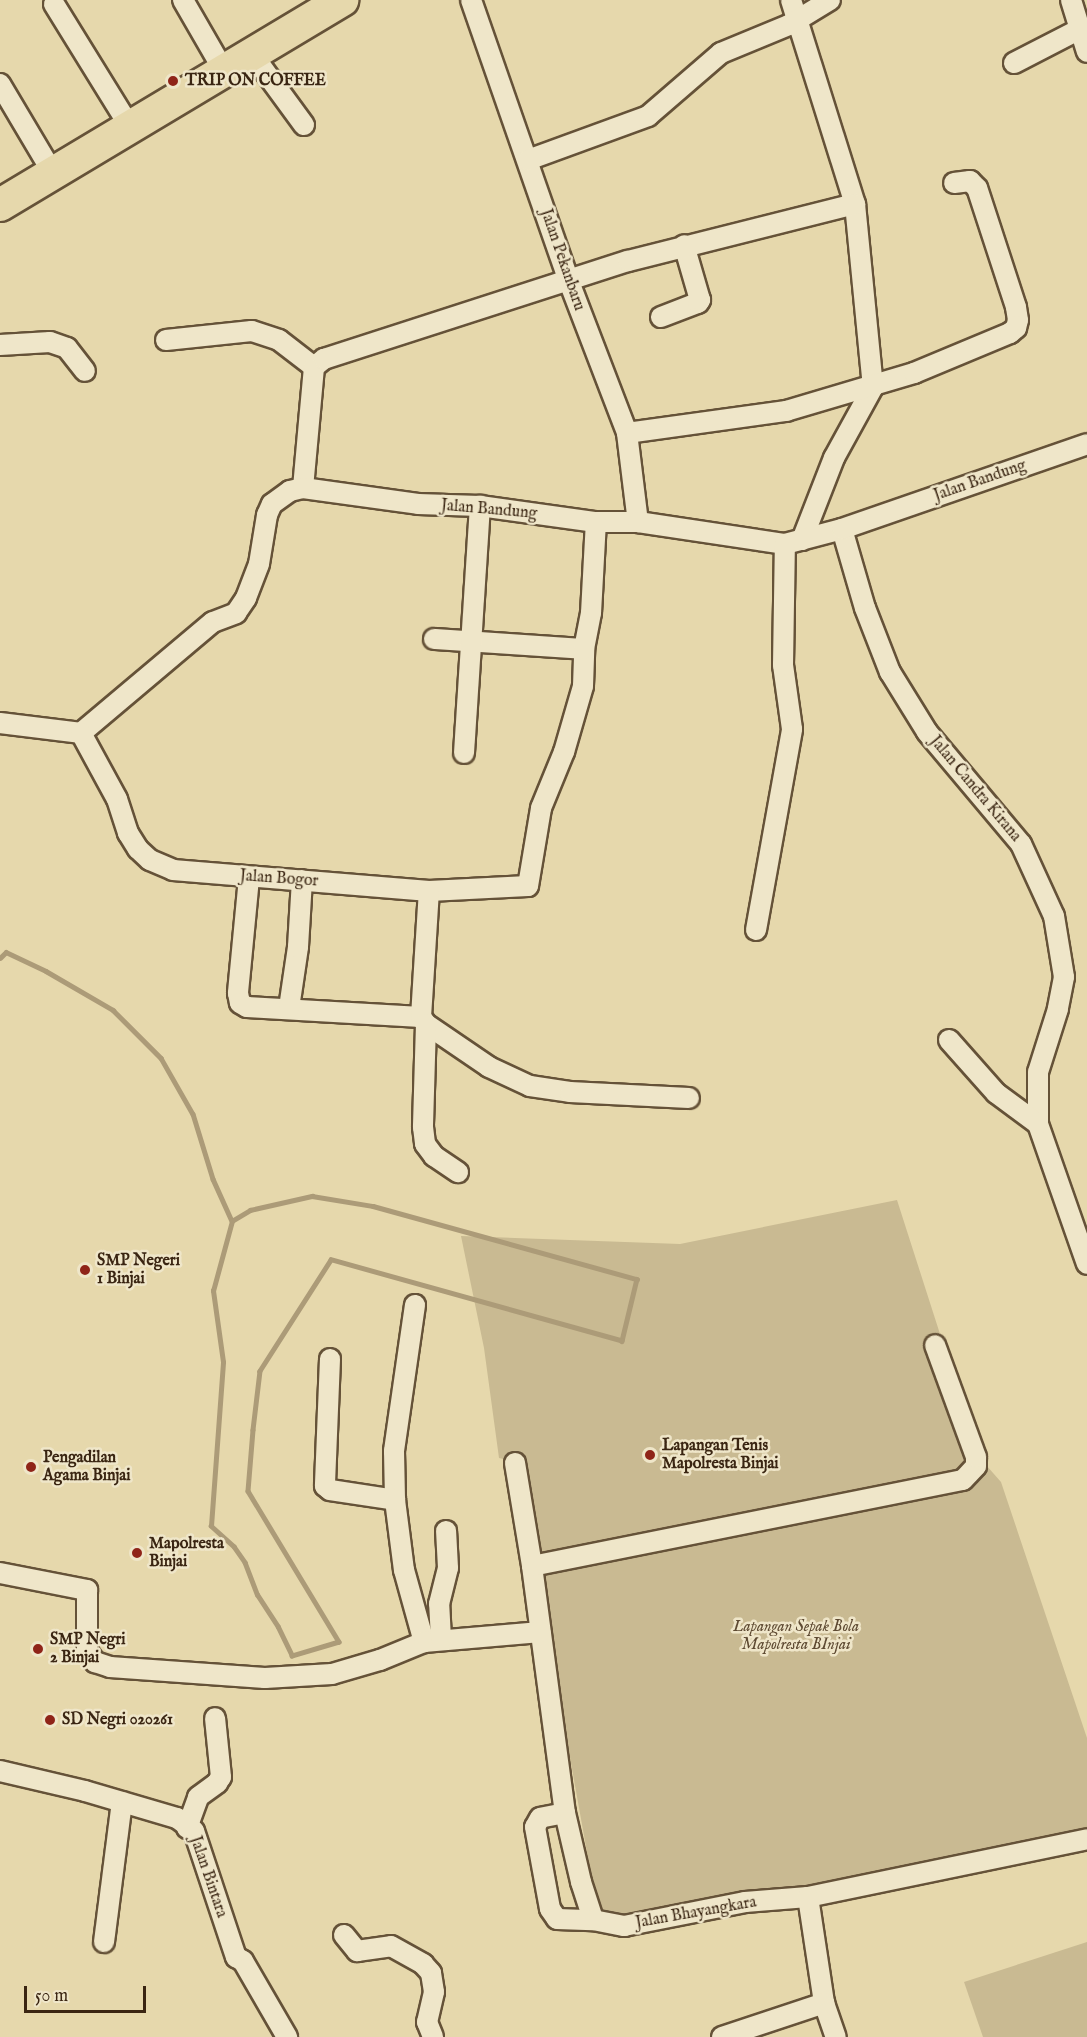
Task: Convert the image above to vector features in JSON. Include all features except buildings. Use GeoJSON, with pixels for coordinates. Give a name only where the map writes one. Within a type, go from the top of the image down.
{"type":"FeatureCollection","features":[{"type":"Feature","properties":{"kind":"main road"},"geometry":{"type":"LineString","coordinates":[[0,205],[54,175],[342,0]]}},
{"type":"Feature","properties":{"kind":"street"},"geometry":{"type":"LineString","coordinates":[[183,0],[224,71]]}},
{"type":"Feature","properties":{"kind":"street","name":"Jalan Pekanbaru"},"geometry":{"type":"LineString","coordinates":[[471,0],[568,279],[627,433],[638,522]]}},
{"type":"Feature","properties":{"kind":"street"},"geometry":{"type":"LineString","coordinates":[[756,930],[792,729],[783,664],[794,542],[834,458],[873,387],[855,204],[790,0]]}},
{"type":"Feature","properties":{"kind":"street"},"geometry":{"type":"LineString","coordinates":[[528,160],[648,116],[721,53],[789,25],[830,0]]}},
{"type":"Feature","properties":{"kind":"street"},"geometry":{"type":"LineString","coordinates":[[1071,0],[1087,52]]}},
{"type":"Feature","properties":{"kind":"street"},"geometry":{"type":"LineString","coordinates":[[54,4],[130,127]]}},
{"type":"Feature","properties":{"kind":"street"},"geometry":{"type":"LineString","coordinates":[[1014,63],[1080,29]]}},
{"type":"Feature","properties":{"kind":"street"},"geometry":{"type":"LineString","coordinates":[[252,54],[304,125]]}},
{"type":"Feature","properties":{"kind":"street"},"geometry":{"type":"LineString","coordinates":[[0,84],[54,175]]}},
{"type":"Feature","properties":{"kind":"street"},"geometry":{"type":"LineString","coordinates":[[627,433],[786,411],[873,387],[924,369],[1016,328],[1018,320],[1016,308],[977,188],[970,181],[954,183]]}},
{"type":"Feature","properties":{"kind":"street"},"geometry":{"type":"LineString","coordinates":[[0,723],[81,733],[213,622],[236,613],[246,598],[259,564],[270,509],[290,491],[303,488],[314,367],[324,359],[568,279],[684,245],[855,204]]}},
{"type":"Feature","properties":{"kind":"street"},"geometry":{"type":"LineString","coordinates":[[661,317],[698,303],[700,300],[684,245]]}},
{"type":"Feature","properties":{"kind":"street"},"geometry":{"type":"LineString","coordinates":[[166,340],[252,331],[279,340],[314,367]]}},
{"type":"Feature","properties":{"kind":"street"},"geometry":{"type":"LineString","coordinates":[[0,345],[50,342],[67,348],[85,371]]}},
{"type":"Feature","properties":{"kind":"street","name":"Jalan Bandung"},"geometry":{"type":"LineString","coordinates":[[303,488],[418,504],[480,506],[596,522],[638,522],[794,542],[842,529],[1087,444]]}},
{"type":"Feature","properties":{"kind":"street"},"geometry":{"type":"LineString","coordinates":[[464,753],[480,506]]}},
{"type":"Feature","properties":{"kind":"street"},"geometry":{"type":"LineString","coordinates":[[434,639],[584,649],[591,614],[596,522]]}},
{"type":"Feature","properties":{"kind":"street","name":"Jalan Candra Kirana"},"geometry":{"type":"LineString","coordinates":[[842,529],[864,608],[890,672],[927,732],[1021,844],[1054,916],[1064,977],[1058,1009],[1038,1072],[1038,1124],[1087,1264]]}},
{"type":"Feature","properties":{"kind":"street","name":"Jalan Bogor"},"geometry":{"type":"LineString","coordinates":[[81,733],[117,800],[128,833],[138,849],[150,860],[173,870],[429,891],[528,886],[542,808],[579,705],[583,686],[584,649]]}},
{"type":"Feature","properties":{"kind":"street"},"geometry":{"type":"LineString","coordinates":[[249,878],[239,1001],[247,1007],[290,1008],[424,1020],[489,1066],[530,1086],[570,1092],[689,1098]]}},
{"type":"Feature","properties":{"kind":"street"},"geometry":{"type":"LineString","coordinates":[[290,1008],[298,947],[302,880]]}},
{"type":"Feature","properties":{"kind":"street"},"geometry":{"type":"LineString","coordinates":[[429,891],[424,1020],[423,1136],[425,1144],[434,1156],[458,1172]]}},
{"type":"Feature","properties":{"kind":"street"},"geometry":{"type":"LineString","coordinates":[[949,1040],[996,1093],[1038,1124]]}},
{"type":"Feature","properties":{"kind":"street"},"geometry":{"type":"LineString","coordinates":[[415,1305],[394,1450],[395,1500],[404,1570],[433,1640]]}},
{"type":"Feature","properties":{"kind":"street"},"geometry":{"type":"LineString","coordinates":[[532,1566],[963,1479],[976,1466],[976,1457],[935,1345]]}},
{"type":"Feature","properties":{"kind":"street"},"geometry":{"type":"LineString","coordinates":[[330,1359],[325,1486],[330,1490],[395,1500]]}},
{"type":"Feature","properties":{"kind":"street"},"geometry":{"type":"LineString","coordinates":[[516,1463],[565,1813],[582,1888],[593,1920]]}},
{"type":"Feature","properties":{"kind":"street"},"geometry":{"type":"LineString","coordinates":[[433,1640],[448,1568],[446,1531]]}},
{"type":"Feature","properties":{"kind":"street"},"geometry":{"type":"LineString","coordinates":[[0,1573],[87,1590],[87,1652],[95,1662],[110,1667],[265,1678],[332,1674],[380,1660],[433,1640],[541,1632]]}},
{"type":"Feature","properties":{"kind":"street"},"geometry":{"type":"LineString","coordinates":[[187,1828],[198,1797],[217,1784],[221,1777],[214,1718]]}},
{"type":"Feature","properties":{"kind":"street","name":"Jalan Bintara"},"geometry":{"type":"LineString","coordinates":[[0,1771],[177,1818],[187,1828],[194,1831],[236,1957],[243,1961],[286,2037]]}},
{"type":"Feature","properties":{"kind":"street"},"geometry":{"type":"LineString","coordinates":[[104,1942],[122,1802]]}},
{"type":"Feature","properties":{"kind":"street","name":"Jalan Bhayangkara"},"geometry":{"type":"LineString","coordinates":[[565,1813],[540,1818],[535,1827],[550,1909],[557,1919],[593,1920],[624,1926],[745,1902],[808,1897],[1087,1839]]}},
{"type":"Feature","properties":{"kind":"street"},"geometry":{"type":"LineString","coordinates":[[808,1897],[824,2003],[836,2037]]}},
{"type":"Feature","properties":{"kind":"street"},"geometry":{"type":"LineString","coordinates":[[344,1935],[357,1951],[387,1945],[418,1961],[431,1973],[434,1983],[427,2022],[433,2037]]}},
{"type":"Feature","properties":{"kind":"street"},"geometry":{"type":"LineString","coordinates":[[722,2037],[824,2003]]}},
{"type":"Feature","properties":{"kind":"green space","name":"Lapangan Sepak Bola Mapolresta BInjai"},"geometry":{"type":"Polygon","coordinates":[[[897,1200],[966,1415],[986,1465],[1001,1482],[1087,1738],[1087,1830],[618,1925],[599,1910],[595,1897],[517,1462],[499,1458],[484,1348],[461,1236],[680,1244],[897,1200]]]}},
{"type":"Feature","properties":{"kind":"green space"},"geometry":{"type":"Polygon","coordinates":[[[1087,1942],[1087,2037],[983,2037],[964,1982],[1087,1942]]]}},
{"type":"Feature","properties":{"kind":"waterway"},"geometry":{"type":"LineString","coordinates":[[0,958],[6,952],[46,971],[113,1010],[161,1058],[193,1114],[213,1179],[232,1221]]}},
{"type":"Feature","properties":{"kind":"waterway"},"geometry":{"type":"LineString","coordinates":[[312,1196],[373,1206],[637,1279],[622,1341],[331,1260],[260,1371],[253,1430],[248,1491],[339,1642],[292,1656],[278,1627],[257,1595],[245,1563],[234,1547],[211,1526],[223,1362],[213,1291],[232,1221],[250,1210],[312,1196]]}},
{"type":"Feature","properties":{"kind":"place","name":"TRIP ON COFFEE"},"geometry":{"type":"Point","coordinates":[173,81]}},
{"type":"Feature","properties":{"kind":"place","name":"SMP Negeri 1 Binjai"},"geometry":{"type":"Point","coordinates":[85,1270]}},
{"type":"Feature","properties":{"kind":"place","name":"Lapangan Tenis Mapolresta Binjai"},"geometry":{"type":"Point","coordinates":[650,1455]}},
{"type":"Feature","properties":{"kind":"place","name":"Pengadilan Agama Binjai"},"geometry":{"type":"Point","coordinates":[31,1467]}},
{"type":"Feature","properties":{"kind":"place","name":"Mapolresta Binjai"},"geometry":{"type":"Point","coordinates":[137,1553]}},
{"type":"Feature","properties":{"kind":"place","name":"SMP Negri 2 Binjai"},"geometry":{"type":"Point","coordinates":[38,1649]}},
{"type":"Feature","properties":{"kind":"place","name":"SD Negri 020261"},"geometry":{"type":"Point","coordinates":[50,1720]}}]}
